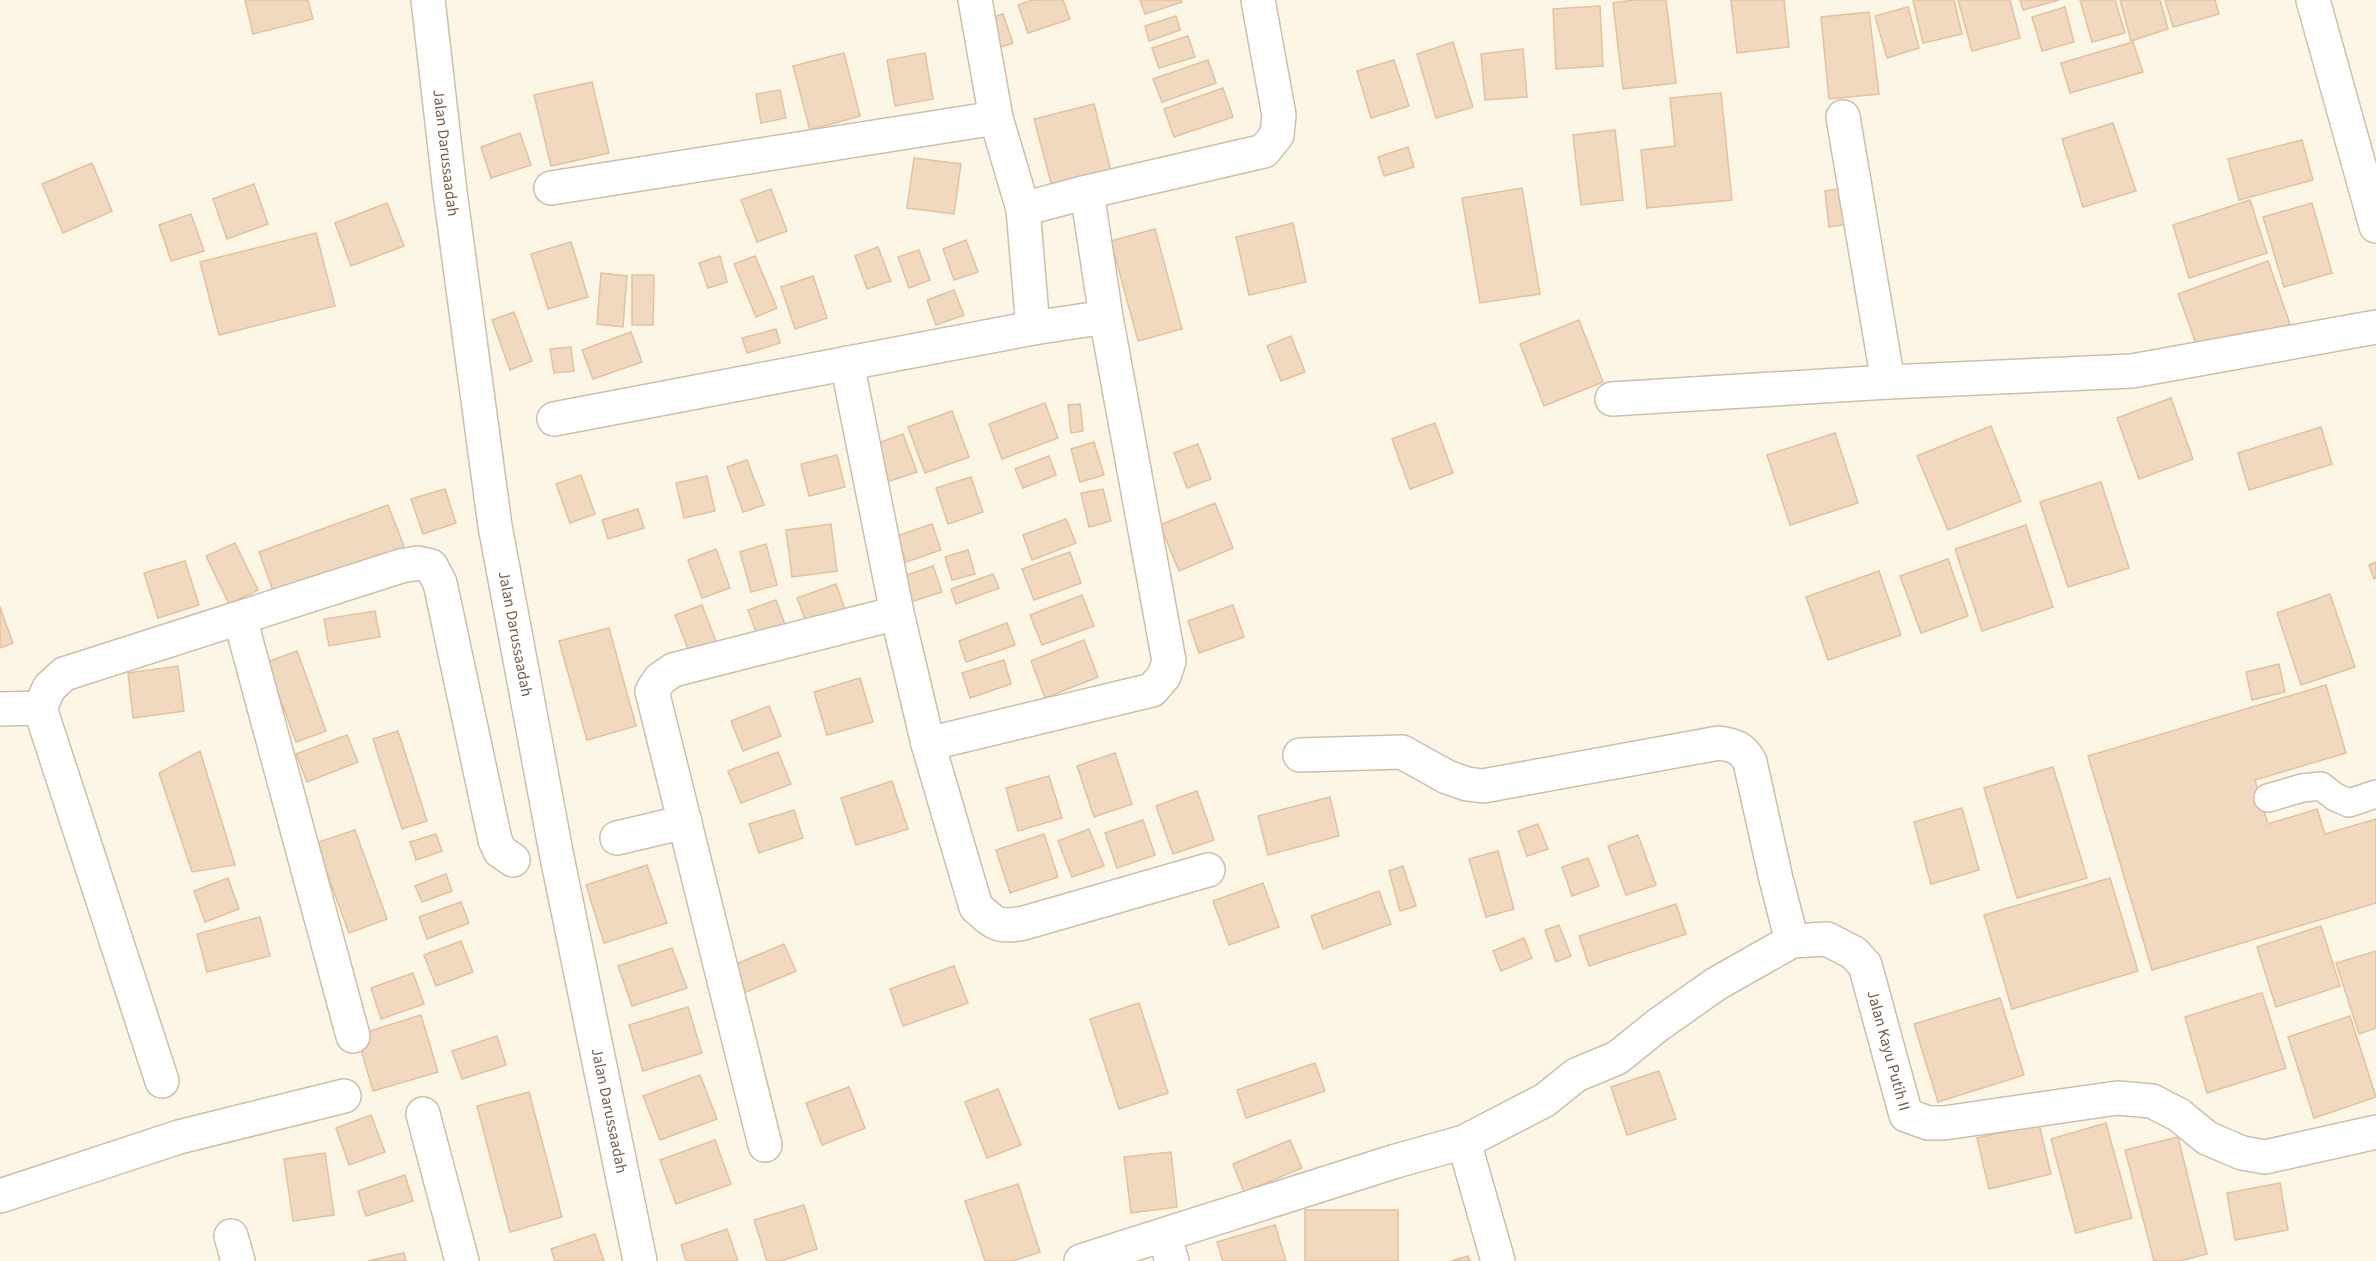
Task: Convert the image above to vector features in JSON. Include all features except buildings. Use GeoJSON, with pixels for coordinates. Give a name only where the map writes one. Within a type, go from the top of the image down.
{"type":"FeatureCollection","features":[{"type":"Feature","properties":{"kind":"street","name":"Jalan Darussaadah"},"geometry":{"type":"LineString","coordinates":[[428,0],[450,192],[495,526],[556,852],[640,1261]]}},
{"type":"Feature","properties":{"kind":"street"},"geometry":{"type":"LineString","coordinates":[[975,0],[996,118],[1023,209],[1033,328]]}},
{"type":"Feature","properties":{"kind":"street"},"geometry":{"type":"LineString","coordinates":[[1023,209],[1264,151],[1277,135],[1279,115],[1262,0]]}},
{"type":"Feature","properties":{"kind":"street"},"geometry":{"type":"LineString","coordinates":[[2313,0],[2376,226]]}},
{"type":"Feature","properties":{"kind":"street"},"geometry":{"type":"LineString","coordinates":[[1843,117],[1888,382]]}},
{"type":"Feature","properties":{"kind":"street"},"geometry":{"type":"LineString","coordinates":[[551,188],[996,118]]}},
{"type":"Feature","properties":{"kind":"street"},"geometry":{"type":"LineString","coordinates":[[928,744],[1152,690],[1164,676],[1169,661],[1106,317],[1087,192]]}},
{"type":"Feature","properties":{"kind":"street"},"geometry":{"type":"LineString","coordinates":[[554,419],[1033,328],[1106,317]]}},
{"type":"Feature","properties":{"kind":"street"},"geometry":{"type":"LineString","coordinates":[[1612,399],[1888,382],[2132,371],[2376,327]]}},
{"type":"Feature","properties":{"kind":"street"},"geometry":{"type":"LineString","coordinates":[[847,363],[897,613],[928,744],[976,907],[990,920],[1004,927],[1208,870]]}},
{"type":"Feature","properties":{"kind":"street"},"geometry":{"type":"LineString","coordinates":[[162,1082],[40,708],[49,688],[64,674],[401,566],[418,563],[431,567],[440,583],[495,840],[500,851],[513,860]]}},
{"type":"Feature","properties":{"kind":"street"},"geometry":{"type":"LineString","coordinates":[[765,1145],[652,691],[660,679],[673,670],[897,613]]}},
{"type":"Feature","properties":{"kind":"street"},"geometry":{"type":"LineString","coordinates":[[240,618],[352,1036]]}},
{"type":"Feature","properties":{"kind":"street"},"geometry":{"type":"LineString","coordinates":[[0,709],[40,708]]}},
{"type":"Feature","properties":{"kind":"street"},"geometry":{"type":"LineString","coordinates":[[1300,755],[1402,752],[1447,777],[1467,784],[1483,786],[1719,743],[1736,745],[1745,753],[1750,762],[1792,941]]}},
{"type":"Feature","properties":{"kind":"street"},"geometry":{"type":"LineString","coordinates":[[617,838],[685,822]]}},
{"type":"Feature","properties":{"kind":"street","name":"Jalan Kayu Putih II"},"geometry":{"type":"LineString","coordinates":[[1081,1261],[1168,1248],[1396,1161],[1464,1142],[1545,1100],[1576,1075],[1617,1058],[1658,1024],[1716,984],[1792,941],[1827,939],[1854,953],[1865,966],[1906,1115],[1928,1123],[1944,1123],[2116,1098],[2151,1101],[2179,1115],[2207,1138],[2242,1153],[2265,1156],[2376,1132]]}},
{"type":"Feature","properties":{"kind":"street"},"geometry":{"type":"LineString","coordinates":[[0,1196],[179,1137],[344,1096]]}},
{"type":"Feature","properties":{"kind":"street"},"geometry":{"type":"LineString","coordinates":[[423,1114],[462,1261]]}},
{"type":"Feature","properties":{"kind":"street"},"geometry":{"type":"LineString","coordinates":[[1464,1142],[1498,1261]]}},
{"type":"Feature","properties":{"kind":"lane"},"geometry":{"type":"LineString","coordinates":[[2268,798],[2302,788],[2321,786],[2335,797],[2349,803],[2376,794]]}}]}
